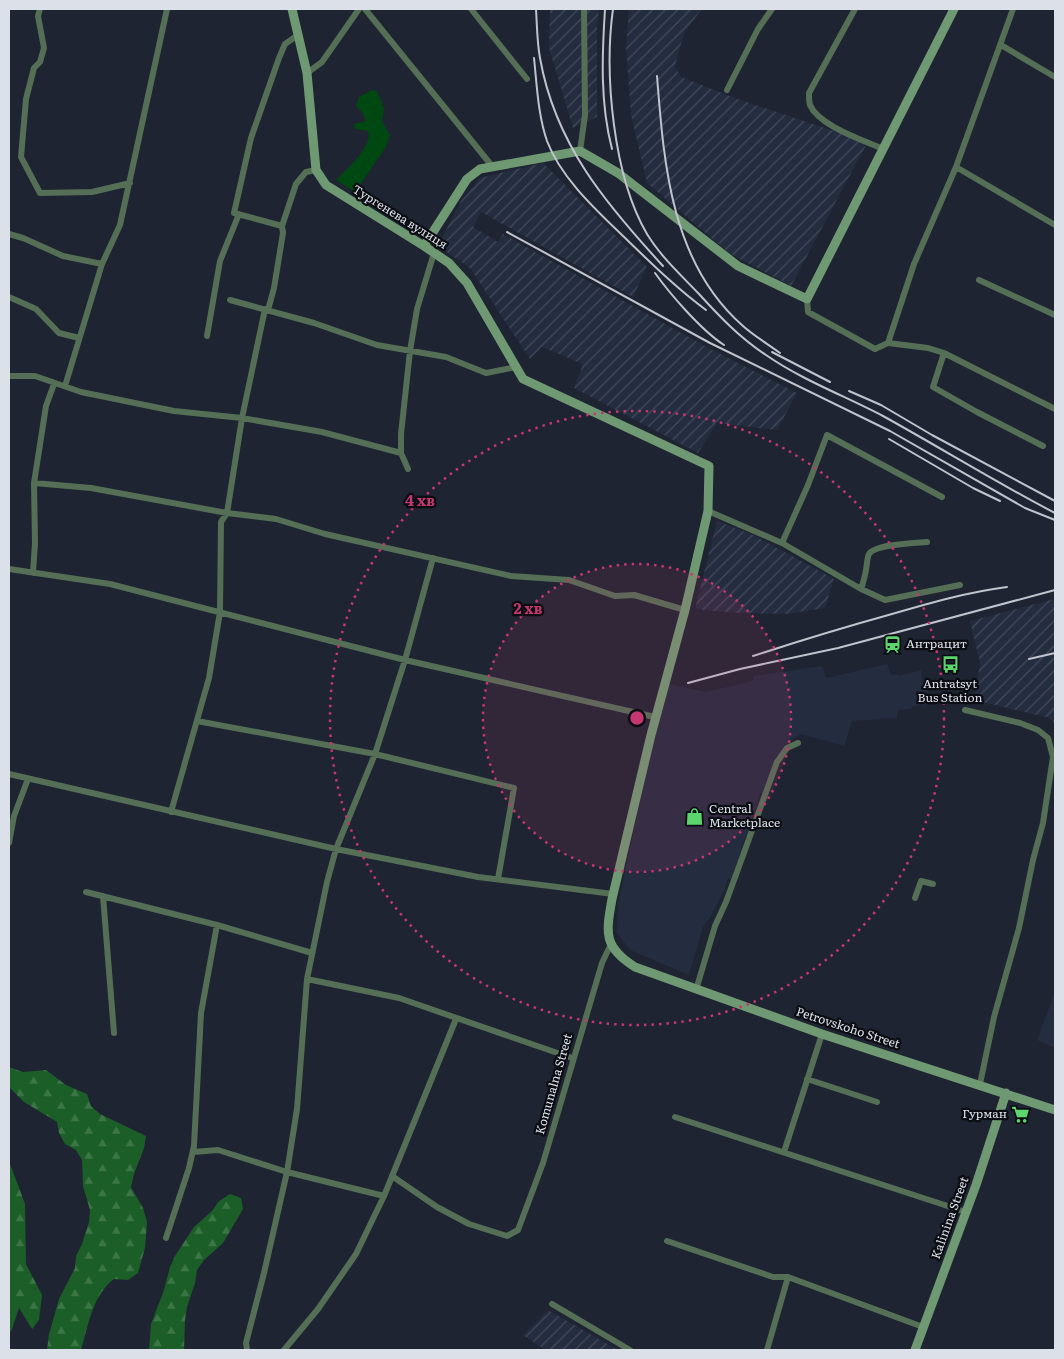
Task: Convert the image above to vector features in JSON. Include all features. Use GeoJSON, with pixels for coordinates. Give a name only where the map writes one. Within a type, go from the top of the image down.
{"type":"FeatureCollection","features":[{"type":"Feature","properties":{"kind":"street"},"geometry":{"type":"LineString","coordinates":[[40,9],[38,16],[44,48],[40,62],[34,68],[26,99],[21,157],[40,193],[92,192],[130,183]]}},
{"type":"Feature","properties":{"kind":"street"},"geometry":{"type":"LineString","coordinates":[[65,386],[102,264],[120,225],[167,9]]}},
{"type":"Feature","properties":{"kind":"street"},"geometry":{"type":"LineString","coordinates":[[171,812],[209,678],[220,612],[221,522],[227,514],[242,418],[282,242],[282,226],[296,184],[306,172],[316,170],[307,73],[292,9]]}},
{"type":"Feature","properties":{"kind":"street"},"geometry":{"type":"LineString","coordinates":[[365,9],[492,166]]}},
{"type":"Feature","properties":{"kind":"street"},"geometry":{"type":"LineString","coordinates":[[471,9],[527,79]]}},
{"type":"Feature","properties":{"kind":"street"},"geometry":{"type":"LineString","coordinates":[[580,151],[585,115],[584,9]]}},
{"type":"Feature","properties":{"kind":"street"},"geometry":{"type":"LineString","coordinates":[[727,90],[758,29],[772,9]]}},
{"type":"Feature","properties":{"kind":"street"},"geometry":{"type":"LineString","coordinates":[[855,9],[809,93],[810,105],[816,114],[830,125],[883,149]]}},
{"type":"Feature","properties":{"kind":"street"},"geometry":{"type":"LineString","coordinates":[[954,9],[807,299],[808,312],[876,349],[888,343],[928,348],[944,353],[1055,410]]}},
{"type":"Feature","properties":{"kind":"street"},"geometry":{"type":"LineString","coordinates":[[888,343],[914,264],[956,167],[1013,9]]}},
{"type":"Feature","properties":{"kind":"street"},"geometry":{"type":"LineString","coordinates":[[307,73],[322,62],[356,10]]}},
{"type":"Feature","properties":{"kind":"street"},"geometry":{"type":"LineString","coordinates":[[282,226],[234,213],[251,138],[285,44],[298,35]]}},
{"type":"Feature","properties":{"kind":"street"},"geometry":{"type":"LineString","coordinates":[[1001,45],[1055,77]]}},
{"type":"Feature","properties":{"kind":"street"},"geometry":{"type":"LineString","coordinates":[[424,246],[467,179],[480,169],[580,151],[618,173],[738,266],[807,299]]}},
{"type":"Feature","properties":{"kind":"street"},"geometry":{"type":"LineString","coordinates":[[956,167],[1055,225]]}},
{"type":"Feature","properties":{"kind":"street","name":"Тургенева вулиця"},"geometry":{"type":"LineString","coordinates":[[316,170],[326,185],[449,263],[467,283],[523,379],[709,466],[708,510]]}},
{"type":"Feature","properties":{"kind":"street"},"geometry":{"type":"LineString","coordinates":[[207,336],[220,261],[240,214]]}},
{"type":"Feature","properties":{"kind":"street"},"geometry":{"type":"LineString","coordinates":[[9,234],[23,238],[63,256],[102,264]]}},
{"type":"Feature","properties":{"kind":"street"},"geometry":{"type":"LineString","coordinates":[[408,469],[400,453],[410,351],[417,309],[434,253]]}},
{"type":"Feature","properties":{"kind":"street"},"geometry":{"type":"LineString","coordinates":[[979,280],[1055,315]]}},
{"type":"Feature","properties":{"kind":"street"},"geometry":{"type":"LineString","coordinates":[[9,297],[36,309],[59,333],[79,338]]}},
{"type":"Feature","properties":{"kind":"street"},"geometry":{"type":"LineString","coordinates":[[230,300],[314,323],[377,345],[446,357],[486,373],[516,367]]}},
{"type":"Feature","properties":{"kind":"street"},"geometry":{"type":"LineString","coordinates":[[944,353],[933,388],[1043,446]]}},
{"type":"Feature","properties":{"kind":"street"},"geometry":{"type":"LineString","coordinates":[[9,376],[35,376],[81,392],[174,411],[242,418],[322,432],[400,453]]}},
{"type":"Feature","properties":{"kind":"street"},"geometry":{"type":"LineString","coordinates":[[33,573],[35,543],[34,483],[46,406],[54,384]]}},
{"type":"Feature","properties":{"kind":"street"},"geometry":{"type":"LineString","coordinates":[[782,542],[808,486],[827,435],[942,497]]}},
{"type":"Feature","properties":{"kind":"street"},"geometry":{"type":"LineString","coordinates":[[34,483],[91,488],[227,514],[276,519],[325,534],[511,576],[569,580],[615,596],[634,595],[685,610]]}},
{"type":"Feature","properties":{"kind":"street"},"geometry":{"type":"LineString","coordinates":[[611,944],[607,926],[613,894],[655,717],[685,610],[708,510],[782,542],[861,589],[885,600],[960,585]]}},
{"type":"Feature","properties":{"kind":"street"},"geometry":{"type":"LineString","coordinates":[[861,589],[868,555],[871,552],[885,547],[927,542]]}},
{"type":"Feature","properties":{"kind":"street"},"geometry":{"type":"LineString","coordinates":[[247,1350],[246,1343],[287,1172],[297,1109],[307,980],[336,849],[375,754],[405,660],[433,558]]}},
{"type":"Feature","properties":{"kind":"street"},"geometry":{"type":"LineString","coordinates":[[9,569],[110,584],[405,660],[655,717]]}},
{"type":"Feature","properties":{"kind":"street"},"geometry":{"type":"LineString","coordinates":[[965,710],[1038,730],[1048,738],[1053,757],[1043,823],[1020,922],[994,1017],[980,1084]]}},
{"type":"Feature","properties":{"kind":"street"},"geometry":{"type":"LineString","coordinates":[[197,721],[375,754],[514,788],[498,880]]}},
{"type":"Feature","properties":{"kind":"street"},"geometry":{"type":"LineString","coordinates":[[696,990],[715,926],[726,902],[777,762],[787,748],[798,743]]}},
{"type":"Feature","properties":{"kind":"street"},"geometry":{"type":"LineString","coordinates":[[9,774],[336,849],[478,877],[613,894]]}},
{"type":"Feature","properties":{"kind":"street"},"geometry":{"type":"LineString","coordinates":[[9,843],[14,816],[28,779]]}},
{"type":"Feature","properties":{"kind":"street"},"geometry":{"type":"LineString","coordinates":[[915,898],[921,882],[926,881],[933,884]]}},
{"type":"Feature","properties":{"kind":"street"},"geometry":{"type":"LineString","coordinates":[[86,892],[216,925],[312,953]]}},
{"type":"Feature","properties":{"kind":"street"},"geometry":{"type":"LineString","coordinates":[[103,896],[114,1033]]}},
{"type":"Feature","properties":{"kind":"street"},"geometry":{"type":"LineString","coordinates":[[166,1238],[193,1152],[201,1013],[216,925]]}},
{"type":"Feature","properties":{"kind":"street","name":"Petrovskoho Street"},"geometry":{"type":"LineString","coordinates":[[611,944],[621,958],[635,967],[688,985],[696,990],[822,1034],[1055,1110]]}},
{"type":"Feature","properties":{"kind":"street","name":"Komunalna Street"},"geometry":{"type":"LineString","coordinates":[[392,1176],[437,1207],[469,1224],[507,1236],[518,1230],[543,1163],[572,1058],[602,963],[611,944]]}},
{"type":"Feature","properties":{"kind":"street"},"geometry":{"type":"LineString","coordinates":[[307,980],[399,998],[572,1058]]}},
{"type":"Feature","properties":{"kind":"street"},"geometry":{"type":"LineString","coordinates":[[284,1350],[318,1309],[356,1254],[384,1196],[456,1019]]}},
{"type":"Feature","properties":{"kind":"street"},"geometry":{"type":"LineString","coordinates":[[784,1152],[822,1034]]}},
{"type":"Feature","properties":{"kind":"street"},"geometry":{"type":"LineString","coordinates":[[807,1079],[877,1102]]}},
{"type":"Feature","properties":{"kind":"street","name":"Kalinina Street"},"geometry":{"type":"LineString","coordinates":[[915,1350],[966,1212],[1006,1093]]}},
{"type":"Feature","properties":{"kind":"street"},"geometry":{"type":"LineString","coordinates":[[675,1117],[966,1212]]}},
{"type":"Feature","properties":{"kind":"street"},"geometry":{"type":"LineString","coordinates":[[193,1152],[218,1150],[287,1172],[384,1196]]}},
{"type":"Feature","properties":{"kind":"street"},"geometry":{"type":"LineString","coordinates":[[667,1241],[773,1278],[788,1277],[923,1327]]}},
{"type":"Feature","properties":{"kind":"street"},"geometry":{"type":"LineString","coordinates":[[767,1350],[788,1277]]}},
{"type":"Feature","properties":{"kind":"street"},"geometry":{"type":"LineString","coordinates":[[552,1304],[630,1350]]}},
{"type":"Feature","properties":{"kind":"shaded area"},"geometry":{"type":"Polygon","coordinates":[[[550,9],[599,9],[597,27],[597,117],[573,128],[549,48],[550,9]]]}},
{"type":"Feature","properties":{"kind":"shaded area"},"geometry":{"type":"Polygon","coordinates":[[[629,9],[702,9],[684,33],[675,66],[681,77],[732,97],[837,132],[866,145],[791,286],[729,253],[647,183],[631,115],[626,47],[629,9]]]}},
{"type":"Feature","properties":{"kind":"shaded area"},"geometry":{"type":"Polygon","coordinates":[[[543,163],[647,267],[633,297],[481,212],[473,227],[498,242],[503,234],[703,345],[797,393],[777,430],[717,423],[698,453],[574,388],[583,364],[542,347],[530,359],[470,268],[438,246],[461,201],[480,178],[543,163]]]}},
{"type":"Feature","properties":{"kind":"shaded area"},"geometry":{"type":"Polygon","coordinates":[[[717,521],[755,536],[834,579],[825,608],[786,614],[737,613],[695,609],[717,521]]]}},
{"type":"Feature","properties":{"kind":"shaded area"},"geometry":{"type":"Polygon","coordinates":[[[1055,599],[1055,724],[1050,718],[974,700],[980,663],[970,621],[1055,599]]]}},
{"type":"Feature","properties":{"kind":"shaded area","name":"Central Marketplace"},"geometry":{"type":"Polygon","coordinates":[[[887,664],[891,675],[897,674],[898,676],[921,670],[923,684],[926,685],[930,704],[898,710],[897,718],[852,721],[844,746],[801,734],[785,745],[779,756],[776,756],[764,794],[760,793],[747,838],[745,838],[731,879],[728,878],[724,891],[703,927],[689,975],[630,950],[617,933],[618,903],[666,683],[706,692],[753,681],[753,676],[822,666],[826,678],[887,664]]]}},
{"type":"Feature","properties":{"kind":"shaded area"},"geometry":{"type":"Polygon","coordinates":[[[1055,992],[1055,1048],[1037,1040],[1055,992]]]}},
{"type":"Feature","properties":{"kind":"shaded area"},"geometry":{"type":"Polygon","coordinates":[[[548,1310],[618,1350],[545,1350],[523,1335],[548,1310]]]}},
{"type":"Feature","properties":{"kind":"green space"},"geometry":{"type":"Polygon","coordinates":[[[372,90],[377,91],[384,108],[382,122],[390,135],[386,147],[355,192],[336,180],[358,157],[367,143],[368,131],[355,129],[354,124],[366,121],[362,112],[356,106],[359,97],[372,90]]]}},
{"type":"Feature","properties":{"kind":"green space"},"geometry":{"type":"Polygon","coordinates":[[[9,1067],[23,1072],[46,1070],[66,1085],[87,1094],[91,1106],[100,1114],[146,1136],[131,1187],[143,1208],[147,1222],[145,1248],[138,1273],[128,1280],[114,1279],[101,1294],[92,1311],[81,1350],[47,1350],[49,1334],[59,1299],[75,1268],[76,1256],[89,1222],[90,1210],[83,1186],[82,1160],[76,1150],[65,1144],[59,1133],[57,1122],[24,1102],[9,1087],[9,1067]]]}},
{"type":"Feature","properties":{"kind":"green space"},"geometry":{"type":"Polygon","coordinates":[[[9,1161],[25,1204],[26,1264],[42,1295],[39,1320],[32,1329],[19,1308],[9,1334],[9,1161]]]}},
{"type":"Feature","properties":{"kind":"green space"},"geometry":{"type":"Polygon","coordinates":[[[230,1194],[241,1198],[243,1209],[223,1243],[204,1260],[197,1270],[187,1307],[184,1350],[149,1350],[151,1324],[175,1256],[194,1227],[212,1211],[219,1201],[230,1194]]]}},
{"type":"Feature","properties":{"kind":"railway"},"geometry":{"type":"LineString","coordinates":[[536,9],[539,52],[547,89],[570,145],[603,196],[663,266]]}},
{"type":"Feature","properties":{"kind":"railway"},"geometry":{"type":"LineString","coordinates":[[605,9],[604,97],[605,114],[612,149]]}},
{"type":"Feature","properties":{"kind":"railway"},"geometry":{"type":"LineString","coordinates":[[613,9],[610,35],[611,93],[619,154],[626,184],[635,210],[647,234],[665,258],[731,327],[766,355],[809,380],[883,416],[1055,513]]}},
{"type":"Feature","properties":{"kind":"railway"},"geometry":{"type":"LineString","coordinates":[[534,58],[538,100],[544,131],[553,155],[561,168],[580,193],[602,215],[663,274],[706,310]]}},
{"type":"Feature","properties":{"kind":"railway"},"geometry":{"type":"LineString","coordinates":[[657,76],[668,178],[686,243],[700,273],[719,301],[747,330],[780,353]]}},
{"type":"Feature","properties":{"kind":"railway"},"geometry":{"type":"LineString","coordinates":[[507,232],[710,343],[890,431],[1025,508],[1055,520]]}},
{"type":"Feature","properties":{"kind":"railway"},"geometry":{"type":"LineString","coordinates":[[655,273],[686,311],[724,345]]}},
{"type":"Feature","properties":{"kind":"railway"},"geometry":{"type":"LineString","coordinates":[[772,352],[830,382]]}},
{"type":"Feature","properties":{"kind":"railway"},"geometry":{"type":"LineString","coordinates":[[849,391],[881,405],[932,435],[1055,501]]}},
{"type":"Feature","properties":{"kind":"railway"},"geometry":{"type":"LineString","coordinates":[[889,439],[973,488],[1000,501]]}},
{"type":"Feature","properties":{"kind":"railway"},"geometry":{"type":"LineString","coordinates":[[753,656],[935,602],[1007,587]]}},
{"type":"Feature","properties":{"kind":"railway"},"geometry":{"type":"LineString","coordinates":[[688,683],[740,669],[838,648],[1055,590]]}},
{"type":"Feature","properties":{"kind":"railway"},"geometry":{"type":"LineString","coordinates":[[1029,659],[1055,653]]}},
{"type":"Feature","properties":{"kind":"place","name":"Антрацит"},"geometry":{"type":"Point","coordinates":[892,644]}},
{"type":"Feature","properties":{"kind":"place","name":"Antratsyt Bus Station"},"geometry":{"type":"Point","coordinates":[950,665]}},
{"type":"Feature","properties":{"kind":"place","name":"Central Marketplace"},"geometry":{"type":"Point","coordinates":[695,816]}},
{"type":"Feature","properties":{"kind":"place","name":"Гурман"},"geometry":{"type":"Point","coordinates":[1021,1114]}}]}
